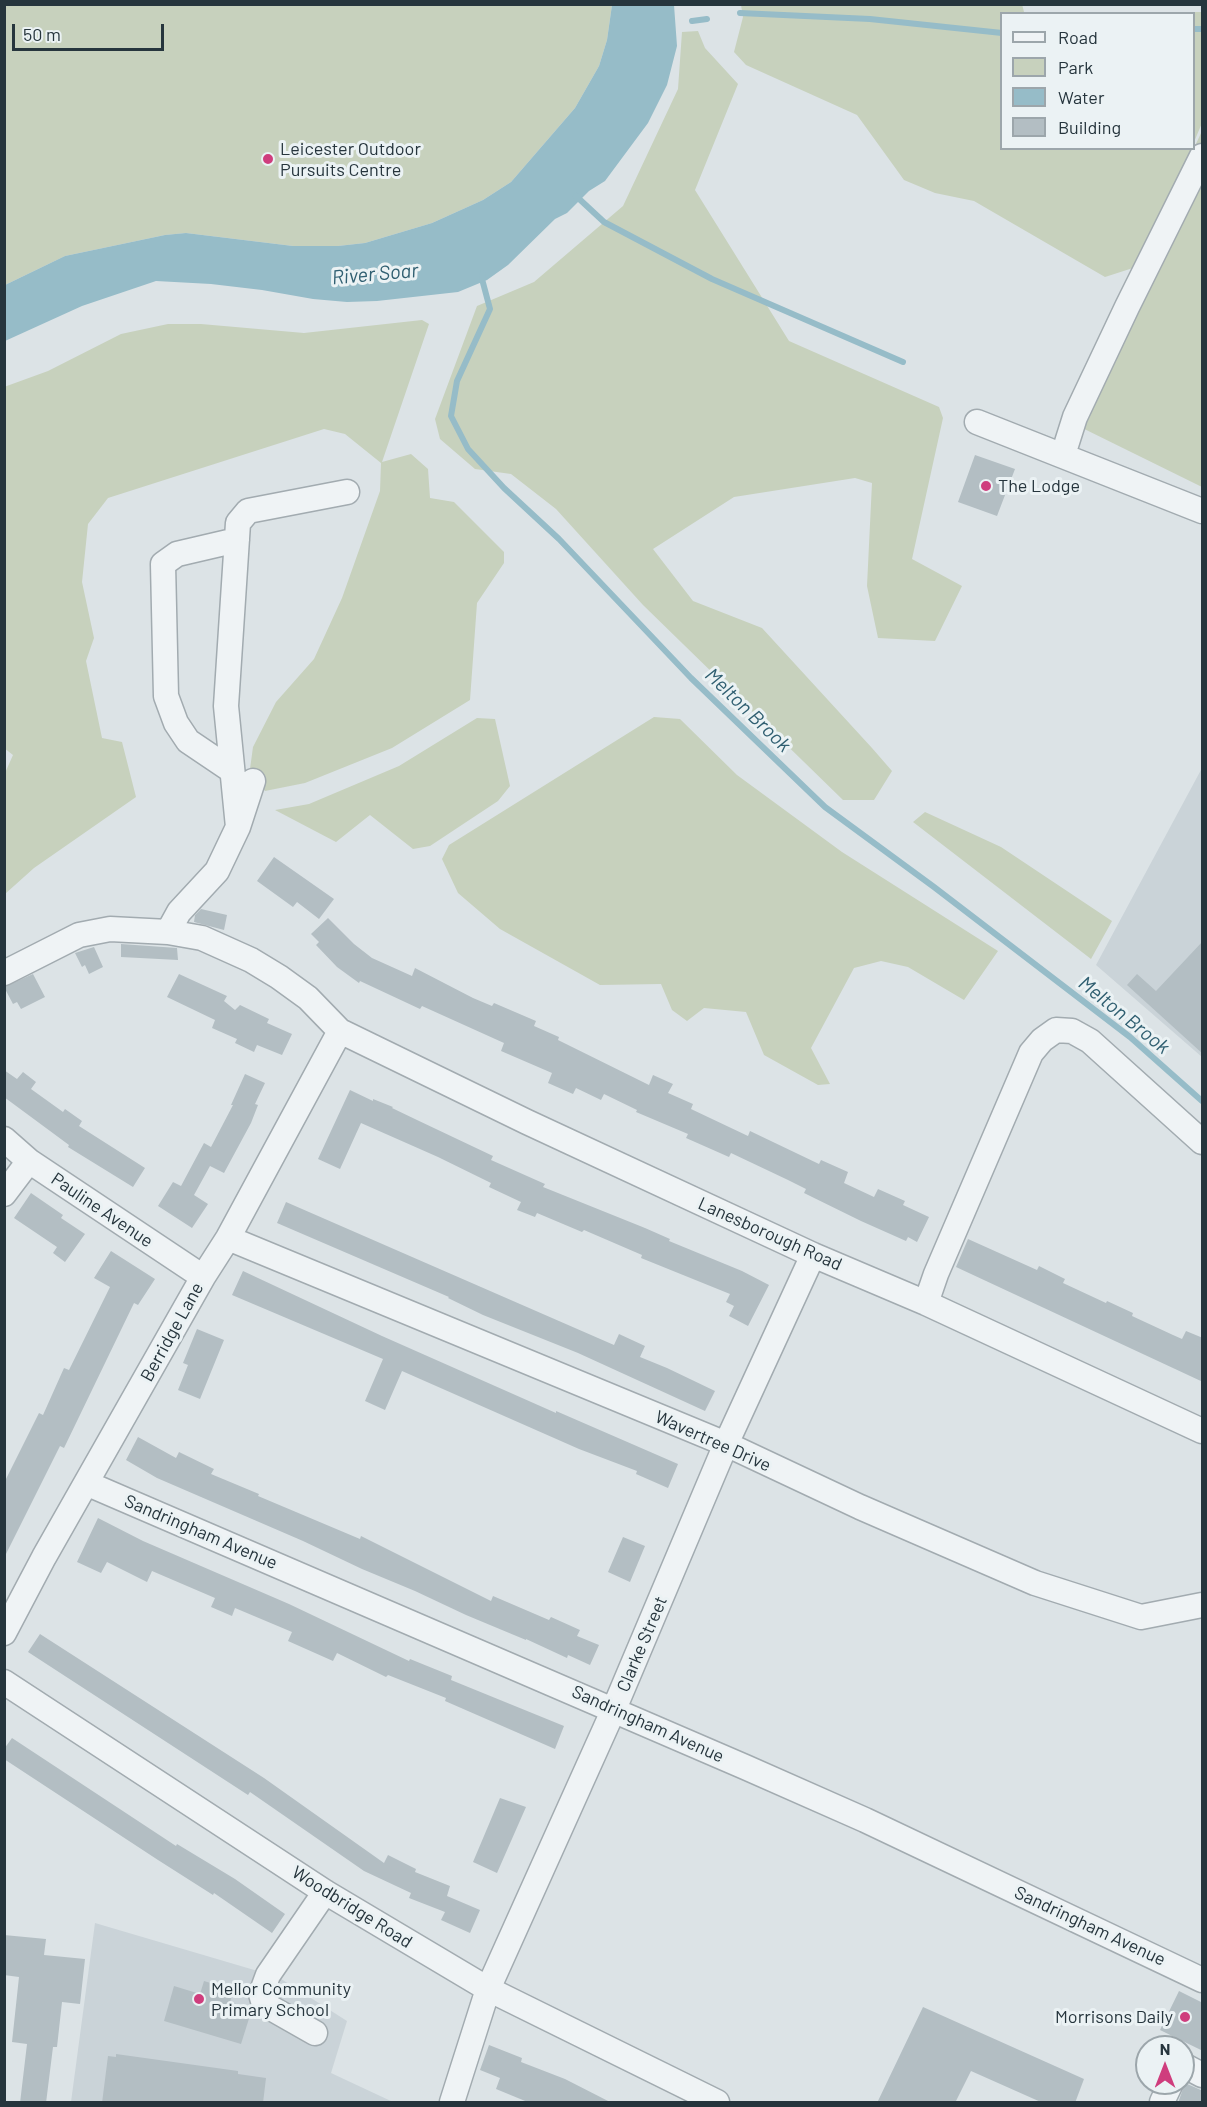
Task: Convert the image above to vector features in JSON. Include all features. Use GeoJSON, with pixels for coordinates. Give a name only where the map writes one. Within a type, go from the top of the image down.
{"type":"FeatureCollection","features":[{"type":"Feature","properties":{"kind":"street"},"geometry":{"type":"LineString","coordinates":[[1063,455],[1076,417],[1127,307],[1203,156]]}},
{"type":"Feature","properties":{"kind":"street"},"geometry":{"type":"LineString","coordinates":[[977,422],[1203,511]]}},
{"type":"Feature","properties":{"kind":"street"},"geometry":{"type":"LineString","coordinates":[[238,827],[226,706],[238,523],[248,511],[347,492]]}},
{"type":"Feature","properties":{"kind":"street"},"geometry":{"type":"LineString","coordinates":[[231,770],[188,741],[176,723],[166,696],[163,564],[177,554],[237,540]]}},
{"type":"Feature","properties":{"kind":"street"},"geometry":{"type":"LineString","coordinates":[[168,932],[178,912],[217,871],[238,827],[253,781]]}},
{"type":"Feature","properties":{"kind":"street","name":"Lanesborough Road"},"geometry":{"type":"LineString","coordinates":[[4,973],[79,936],[110,929],[168,932],[202,938],[251,960],[279,977],[308,998],[340,1031],[527,1122],[813,1255],[926,1303],[1203,1431]]}},
{"type":"Feature","properties":{"kind":"street"},"geometry":{"type":"LineString","coordinates":[[926,1303],[936,1274],[1031,1053],[1042,1040],[1056,1030],[1072,1031],[1090,1041],[1203,1142]]}},
{"type":"Feature","properties":{"kind":"street","name":"Berridge Lane"},"geometry":{"type":"LineString","coordinates":[[4,1633],[44,1557],[202,1277],[228,1238],[340,1031]]}},
{"type":"Feature","properties":{"kind":"street","name":"Pauline Avenue"},"geometry":{"type":"LineString","coordinates":[[4,1139],[29,1161],[202,1277]]}},
{"type":"Feature","properties":{"kind":"street"},"geometry":{"type":"LineString","coordinates":[[4,1194],[29,1161]]}},
{"type":"Feature","properties":{"kind":"street","name":"Wavertree Drive"},"geometry":{"type":"LineString","coordinates":[[228,1238],[726,1444],[860,1507],[1035,1583],[1141,1617],[1203,1605]]}},
{"type":"Feature","properties":{"kind":"street","name":"Clarke Street"},"geometry":{"type":"LineString","coordinates":[[452,2103],[488,1989],[614,1709],[726,1444],[813,1255]]}},
{"type":"Feature","properties":{"kind":"street","name":"Sandringham Avenue"},"geometry":{"type":"LineString","coordinates":[[86,1483],[614,1709],[865,1820],[1203,1980]]}},
{"type":"Feature","properties":{"kind":"street","name":"Woodbridge Road"},"geometry":{"type":"LineString","coordinates":[[4,1682],[325,1892],[488,1989],[717,2103]]}},
{"type":"Feature","properties":{"kind":"street"},"geometry":{"type":"LineString","coordinates":[[315,2033],[271,2008],[263,2001],[261,1994],[268,1974],[325,1892]]}},
{"type":"Feature","properties":{"kind":"shaded area"},"geometry":{"type":"Polygon","coordinates":[[[1202,768],[1202,1057],[1096,965],[1202,768]]]}},
{"type":"Feature","properties":{"kind":"shaded area","name":"Mellor Community Primary School"},"geometry":{"type":"Polygon","coordinates":[[[95,1923],[278,1977],[347,2021],[331,2073],[393,2102],[71,2102],[95,1923]]]}},
{"type":"Feature","properties":{"kind":"green space"},"geometry":{"type":"Polygon","coordinates":[[[1022,4],[1024,12],[1000,12],[1000,150],[1191,150],[1136,267],[1105,277],[974,201],[935,193],[904,180],[857,115],[746,65],[734,52],[743,17],[741,5],[1022,4]]]}},
{"type":"Feature","properties":{"kind":"green space","name":"Leicester Outdoor Pursuits Centre"},"geometry":{"type":"Polygon","coordinates":[[[5,5],[612,5],[607,40],[599,66],[575,108],[511,182],[483,200],[432,223],[365,243],[338,246],[293,246],[186,233],[165,235],[65,256],[5,285],[5,5]]]}},
{"type":"Feature","properties":{"kind":"green space"},"geometry":{"type":"Polygon","coordinates":[[[1195,12],[1202,12],[1202,123],[1195,140],[1195,12]]]}},
{"type":"Feature","properties":{"kind":"green space"},"geometry":{"type":"Polygon","coordinates":[[[698,31],[705,48],[738,84],[695,190],[789,341],[939,407],[943,418],[912,559],[962,586],[935,641],[878,638],[867,586],[872,483],[855,478],[734,497],[653,549],[693,601],[762,628],[872,748],[892,771],[874,800],[843,800],[643,605],[556,509],[511,474],[475,469],[440,439],[435,419],[477,306],[534,282],[623,206],[678,89],[682,32],[698,31]]]}},
{"type":"Feature","properties":{"kind":"green space"},"geometry":{"type":"Polygon","coordinates":[[[1202,131],[1202,487],[1066,420],[1202,131]]]}},
{"type":"Feature","properties":{"kind":"green space"},"geometry":{"type":"Polygon","coordinates":[[[422,320],[429,324],[382,462],[411,454],[428,469],[430,498],[454,502],[504,552],[504,563],[477,603],[470,700],[392,748],[305,783],[265,791],[250,769],[253,747],[276,702],[314,659],[342,598],[380,491],[381,463],[345,434],[324,429],[108,498],[88,524],[82,582],[94,638],[86,661],[102,738],[122,742],[136,797],[34,868],[5,894],[5,773],[13,755],[4,748],[4,387],[48,371],[121,334],[168,324],[201,324],[304,333],[422,320]]]}},
{"type":"Feature","properties":{"kind":"green space"},"geometry":{"type":"Polygon","coordinates":[[[654,717],[680,719],[737,775],[842,852],[998,951],[964,1000],[908,967],[881,961],[854,968],[811,1048],[830,1084],[818,1085],[764,1055],[746,1012],[704,1008],[687,1021],[672,1010],[661,984],[600,985],[500,929],[458,893],[442,859],[449,845],[654,717]]]}},
{"type":"Feature","properties":{"kind":"green space"},"geometry":{"type":"Polygon","coordinates":[[[477,718],[495,719],[510,786],[498,801],[430,846],[413,849],[370,815],[336,842],[275,810],[309,804],[399,766],[477,718]]]}},
{"type":"Feature","properties":{"kind":"green space"},"geometry":{"type":"Polygon","coordinates":[[[925,812],[1001,847],[1112,921],[1091,959],[913,822],[925,812]]]}},
{"type":"Feature","properties":{"kind":"water","name":"River Soar"},"geometry":{"type":"Polygon","coordinates":[[[612,5],[674,5],[677,46],[667,85],[648,123],[605,181],[589,191],[567,213],[555,219],[508,265],[487,280],[458,292],[347,302],[211,284],[156,281],[82,306],[5,341],[5,285],[65,256],[165,235],[186,233],[293,246],[338,246],[365,243],[432,223],[483,200],[511,182],[575,108],[599,66],[607,40],[612,5]]]}},
{"type":"Feature","properties":{"kind":"building","name":"The Lodge"},"geometry":{"type":"Polygon","coordinates":[[[975,455],[1015,469],[997,516],[958,502],[975,455]]]}},
{"type":"Feature","properties":{"kind":"building"},"geometry":{"type":"Polygon","coordinates":[[[274,857],[334,899],[319,919],[297,902],[293,907],[257,881],[274,857]]]}},
{"type":"Feature","properties":{"kind":"building"},"geometry":{"type":"Polygon","coordinates":[[[201,909],[227,915],[224,930],[194,922],[195,915],[201,909]]]}},
{"type":"Feature","properties":{"kind":"building"},"geometry":{"type":"Polygon","coordinates":[[[328,918],[372,958],[412,976],[415,968],[473,998],[492,1006],[494,1003],[536,1021],[534,1026],[559,1037],[558,1040],[649,1085],[653,1075],[673,1084],[668,1093],[693,1104],[691,1109],[748,1136],[750,1131],[819,1164],[821,1160],[848,1172],[844,1183],[874,1197],[878,1189],[905,1201],[903,1205],[929,1217],[917,1242],[908,1237],[906,1241],[861,1221],[804,1193],[806,1189],[788,1180],[731,1153],[729,1157],[686,1138],[688,1134],[636,1112],[637,1110],[604,1094],[601,1100],[576,1088],[573,1094],[548,1083],[552,1073],[501,1051],[504,1043],[422,1006],[420,1009],[360,981],[359,983],[337,967],[316,945],[319,942],[311,934],[328,918]]]}},
{"type":"Feature","properties":{"kind":"building"},"geometry":{"type":"Polygon","coordinates":[[[1203,941],[1203,1054],[1127,985],[1137,974],[1156,991],[1203,941]]]}},
{"type":"Feature","properties":{"kind":"building"},"geometry":{"type":"Polygon","coordinates":[[[121,944],[177,948],[178,960],[121,957],[121,944]]]}},
{"type":"Feature","properties":{"kind":"building"},"geometry":{"type":"Polygon","coordinates":[[[94,947],[103,967],[89,974],[85,965],[82,967],[75,953],[94,947]]]}},
{"type":"Feature","properties":{"kind":"building"},"geometry":{"type":"Polygon","coordinates":[[[33,974],[45,997],[21,1009],[17,1002],[13,1004],[4,987],[33,974]]]}},
{"type":"Feature","properties":{"kind":"building"},"geometry":{"type":"Polygon","coordinates":[[[179,974],[227,996],[224,1001],[235,1010],[240,1005],[269,1019],[267,1023],[292,1034],[282,1055],[257,1045],[254,1052],[235,1043],[237,1039],[212,1028],[215,1020],[167,997],[179,974]]]}},
{"type":"Feature","properties":{"kind":"building"},"geometry":{"type":"Polygon","coordinates":[[[4,1070],[17,1079],[23,1072],[36,1082],[31,1089],[63,1112],[65,1109],[82,1121],[79,1126],[145,1168],[133,1187],[68,1147],[69,1145],[4,1097],[4,1070]]]}},
{"type":"Feature","properties":{"kind":"building"},"geometry":{"type":"Polygon","coordinates":[[[245,1074],[265,1083],[255,1104],[258,1105],[224,1173],[210,1166],[194,1195],[208,1204],[192,1228],[158,1206],[173,1182],[181,1186],[204,1143],[211,1147],[233,1105],[231,1105],[245,1074]]]}},
{"type":"Feature","properties":{"kind":"building"},"geometry":{"type":"Polygon","coordinates":[[[350,1090],[393,1107],[493,1156],[491,1160],[545,1184],[543,1187],[645,1228],[769,1285],[748,1326],[729,1316],[734,1306],[726,1302],[730,1294],[641,1258],[642,1255],[584,1230],[582,1232],[537,1213],[535,1217],[517,1210],[521,1202],[489,1187],[491,1183],[361,1123],[340,1169],[318,1159],[350,1090]]]}},
{"type":"Feature","properties":{"kind":"building"},"geometry":{"type":"Polygon","coordinates":[[[31,1193],[63,1215],[61,1218],[85,1234],[65,1262],[53,1253],[57,1247],[14,1218],[31,1193]]]}},
{"type":"Feature","properties":{"kind":"building"},"geometry":{"type":"Polygon","coordinates":[[[286,1202],[614,1345],[619,1334],[645,1346],[640,1357],[715,1391],[705,1411],[578,1353],[483,1315],[449,1297],[277,1223],[286,1202]]]}},
{"type":"Feature","properties":{"kind":"building"},"geometry":{"type":"Polygon","coordinates":[[[968,1239],[1037,1270],[1039,1266],[1065,1279],[1063,1283],[1133,1313],[1132,1316],[1182,1339],[1186,1331],[1203,1338],[1203,1382],[956,1267],[968,1239]]]}},
{"type":"Feature","properties":{"kind":"building"},"geometry":{"type":"Polygon","coordinates":[[[111,1251],[155,1279],[138,1305],[134,1303],[64,1448],[60,1446],[4,1558],[4,1483],[39,1413],[43,1415],[64,1368],[69,1370],[110,1287],[94,1278],[111,1251]]]}},
{"type":"Feature","properties":{"kind":"building"},"geometry":{"type":"Polygon","coordinates":[[[243,1271],[382,1336],[678,1464],[668,1488],[636,1474],[637,1471],[579,1449],[402,1371],[385,1410],[365,1401],[383,1359],[232,1295],[243,1271]]]}},
{"type":"Feature","properties":{"kind":"building"},"geometry":{"type":"Polygon","coordinates":[[[197,1329],[224,1340],[200,1399],[178,1390],[188,1365],[183,1363],[197,1329]]]}},
{"type":"Feature","properties":{"kind":"building"},"geometry":{"type":"Polygon","coordinates":[[[138,1437],[176,1458],[179,1452],[214,1469],[211,1474],[259,1494],[258,1496],[360,1539],[361,1536],[491,1601],[493,1596],[549,1620],[551,1617],[580,1630],[577,1636],[599,1645],[590,1665],[568,1655],[567,1658],[466,1615],[157,1478],[126,1460],[138,1437]]]}},
{"type":"Feature","properties":{"kind":"building"},"geometry":{"type":"Polygon","coordinates":[[[98,1518],[143,1541],[289,1604],[409,1661],[410,1659],[452,1676],[451,1680],[564,1726],[555,1749],[445,1701],[446,1698],[388,1675],[386,1677],[337,1653],[333,1661],[288,1641],[292,1632],[235,1608],[232,1616],[211,1607],[215,1598],[152,1571],[147,1582],[107,1562],[101,1573],[77,1562],[98,1518]]]}},
{"type":"Feature","properties":{"kind":"building"},"geometry":{"type":"Polygon","coordinates":[[[623,1537],[645,1546],[630,1582],[608,1572],[623,1537]]]}},
{"type":"Feature","properties":{"kind":"building"},"geometry":{"type":"Polygon","coordinates":[[[40,1634],[264,1778],[384,1863],[388,1855],[416,1869],[415,1872],[450,1886],[447,1896],[480,1910],[470,1933],[441,1920],[445,1912],[409,1898],[411,1893],[364,1871],[250,1792],[248,1795],[28,1652],[40,1634]]]}},
{"type":"Feature","properties":{"kind":"building"},"geometry":{"type":"Polygon","coordinates":[[[12,1738],[176,1846],[177,1844],[235,1879],[285,1914],[272,1933],[214,1893],[213,1895],[158,1860],[4,1759],[4,1749],[12,1738]]]}},
{"type":"Feature","properties":{"kind":"building"},"geometry":{"type":"Polygon","coordinates":[[[500,1798],[526,1807],[497,1873],[473,1862],[500,1798]]]}},
{"type":"Feature","properties":{"kind":"building"},"geometry":{"type":"Polygon","coordinates":[[[4,1935],[46,1939],[44,1955],[85,1959],[80,2004],[62,2002],[57,2047],[53,2047],[46,2103],[20,2103],[27,2044],[12,2042],[19,1977],[4,1975],[4,1935]]]}},
{"type":"Feature","properties":{"kind":"building"},"geometry":{"type":"Polygon","coordinates":[[[204,1981],[234,1990],[230,2002],[252,2009],[241,2044],[164,2021],[174,1986],[200,1994],[204,1981]]]}},
{"type":"Feature","properties":{"kind":"building","name":"Morrisons Daily"},"geometry":{"type":"Polygon","coordinates":[[[1179,1991],[1203,2003],[1203,2051],[1195,2047],[1195,2035],[1170,2035],[1160,2030],[1179,1991]]]}},
{"type":"Feature","properties":{"kind":"building"},"geometry":{"type":"Polygon","coordinates":[[[923,2007],[1084,2079],[1075,2103],[1043,2103],[971,2071],[955,2103],[877,2103],[923,2007]]]}},
{"type":"Feature","properties":{"kind":"building"},"geometry":{"type":"Polygon","coordinates":[[[489,2045],[522,2058],[521,2062],[565,2079],[612,2103],[530,2103],[496,2089],[500,2078],[480,2070],[489,2045]]]}},
{"type":"Feature","properties":{"kind":"building"},"geometry":{"type":"Polygon","coordinates":[[[116,2054],[238,2071],[238,2074],[266,2078],[263,2103],[102,2103],[108,2056],[116,2057],[116,2054]]]}},
{"type":"Feature","properties":{"kind":"building"},"geometry":{"type":"Polygon","coordinates":[[[1195,2087],[1203,2091],[1203,2103],[1178,2103],[1181,2095],[1195,2095],[1195,2087]]]}},
{"type":"Feature","properties":{"kind":"waterway"},"geometry":{"type":"LineString","coordinates":[[740,13],[870,19],[1000,33]]}},
{"type":"Feature","properties":{"kind":"waterway"},"geometry":{"type":"LineString","coordinates":[[692,21],[707,19]]}},
{"type":"Feature","properties":{"kind":"waterway"},"geometry":{"type":"LineString","coordinates":[[1195,29],[1202,29]]}},
{"type":"Feature","properties":{"kind":"waterway"},"geometry":{"type":"LineString","coordinates":[[576,196],[604,222],[712,279],[903,362]]}},
{"type":"Feature","properties":{"kind":"waterway","name":"Melton Brook"},"geometry":{"type":"LineString","coordinates":[[483,273],[482,279],[490,309],[457,381],[451,416],[468,449],[504,488],[559,539],[691,678],[825,807],[1130,1037],[1202,1101]]}},
{"type":"Feature","properties":{"kind":"place","name":"Leicester Outdoor Pursuits Centre"},"geometry":{"type":"Point","coordinates":[268,159]}},
{"type":"Feature","properties":{"kind":"place","name":"The Lodge"},"geometry":{"type":"Point","coordinates":[986,486]}},
{"type":"Feature","properties":{"kind":"place","name":"Mellor Community Primary School"},"geometry":{"type":"Point","coordinates":[199,1999]}},
{"type":"Feature","properties":{"kind":"place","name":"Morrisons Daily"},"geometry":{"type":"Point","coordinates":[1185,2017]}}]}
